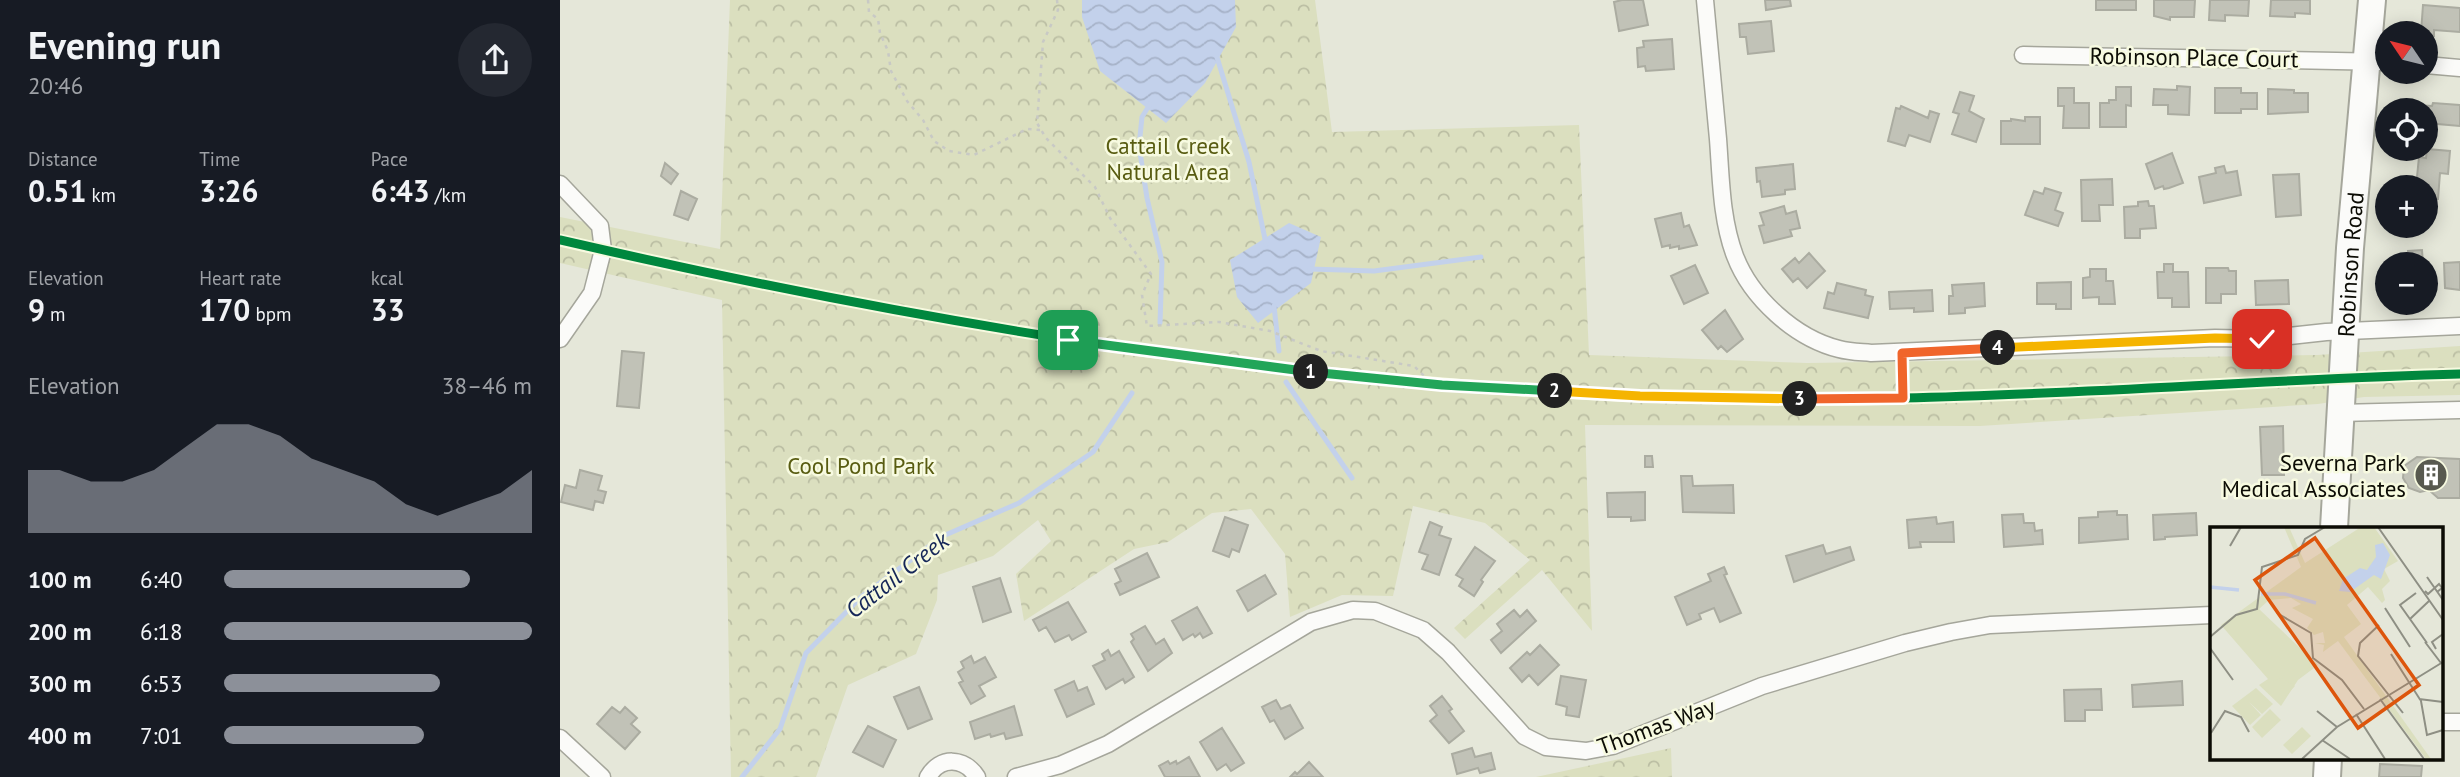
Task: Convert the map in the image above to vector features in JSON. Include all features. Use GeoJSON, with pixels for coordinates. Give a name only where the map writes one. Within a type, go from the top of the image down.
{"type":"FeatureCollection","features":[{"type":"Feature","properties":{"kind":"main road","name":"Robinson Road"},"geometry":{"type":"LineString","coordinates":[[2372,0],[2375,46]]}},
{"type":"Feature","properties":{"kind":"main road","name":"Robinson Road"},"geometry":{"type":"LineString","coordinates":[[2334,527],[2344,332],[2375,69]]}},
{"type":"Feature","properties":{"kind":"street"},"geometry":{"type":"LineString","coordinates":[[1705,0],[1723,205],[1735,255],[1744,275],[1762,300],[1812,339],[1839,349],[1871,353],[2215,338],[2262,339],[2460,326]]}},
{"type":"Feature","properties":{"kind":"street","name":"Robinson Place Court"},"geometry":{"type":"LineString","coordinates":[[2023,55],[2375,61]]}},
{"type":"Feature","properties":{"kind":"street"},"geometry":{"type":"LineString","coordinates":[[2438,66],[2460,68]]}},
{"type":"Feature","properties":{"kind":"street"},"geometry":{"type":"LineString","coordinates":[[560,184],[600,226],[603,250],[592,293],[560,339]]}},
{"type":"Feature","properties":{"kind":"street"},"geometry":{"type":"LineString","coordinates":[[2339,413],[2460,410]]}},
{"type":"Feature","properties":{"kind":"street","name":"Thomas Way"},"geometry":{"type":"LineString","coordinates":[[1016,777],[1060,765],[1092,752],[1126,735],[1311,622],[1353,610],[1375,611],[1423,630],[1448,652],[1524,736],[1546,747],[1578,751],[1613,746],[1762,686],[1951,632],[1990,625],[2210,615]]}},
{"type":"Feature","properties":{"kind":"street"},"geometry":{"type":"LineString","coordinates":[[2442,722],[2460,722]]}},
{"type":"Feature","properties":{"kind":"street"},"geometry":{"type":"LineString","coordinates":[[560,738],[602,777]]}},
{"type":"Feature","properties":{"kind":"street"},"geometry":{"type":"LineString","coordinates":[[928,777],[935,767],[942,763],[956,761],[972,769],[976,777]]}},
{"type":"Feature","properties":{"kind":"path"},"geometry":{"type":"LineString","coordinates":[[868,0],[869,12],[878,19],[891,71],[934,141],[949,151],[974,155],[1027,129],[1041,130]]}},
{"type":"Feature","properties":{"kind":"path"},"geometry":{"type":"LineString","coordinates":[[1057,0],[1058,10],[1043,42],[1037,123],[1046,138],[1095,187],[1110,218],[1151,274],[1142,295],[1147,326],[1219,322],[1270,331],[1321,351],[1414,366],[1432,384]]}},
{"type":"Feature","properties":{"kind":"path"},"geometry":{"type":"LineString","coordinates":[[1418,382],[1442,385]]}},
{"type":"Feature","properties":{"kind":"green space"},"geometry":{"type":"Polygon","coordinates":[[[730,0],[1315,0],[1332,132],[1579,125],[1589,355],[1807,363],[2317,355],[2460,346],[2460,395],[2364,397],[2318,404],[1980,426],[1585,425],[1592,631],[1542,570],[1465,639],[1454,628],[1530,560],[1485,523],[1413,506],[1393,596],[1342,595],[1290,617],[1285,554],[1251,509],[1212,513],[1168,542],[1134,549],[1024,621],[1016,574],[1051,541],[1038,520],[993,556],[938,575],[937,600],[916,654],[848,685],[816,777],[731,777],[722,300],[560,263],[560,217],[720,249],[730,0]]]}},
{"type":"Feature","properties":{"kind":"green space"},"geometry":{"type":"Polygon","coordinates":[[[1671,748],[1672,777],[1536,777],[1671,748]]]}},
{"type":"Feature","properties":{"kind":"water"},"geometry":{"type":"Polygon","coordinates":[[[1082,0],[1235,0],[1236,27],[1205,83],[1166,123],[1100,71],[1082,17],[1082,0]]]}},
{"type":"Feature","properties":{"kind":"water"},"geometry":{"type":"Polygon","coordinates":[[[1289,223],[1321,237],[1311,283],[1258,323],[1237,297],[1230,260],[1289,223]]]}},
{"type":"Feature","properties":{"kind":"building"},"geometry":{"type":"Polygon","coordinates":[[[1643,0],[1648,25],[1619,31],[1614,2],[1643,0]]]}},
{"type":"Feature","properties":{"kind":"building"},"geometry":{"type":"Polygon","coordinates":[[[1765,0],[1790,0],[1791,6],[1766,10],[1765,0]]]}},
{"type":"Feature","properties":{"kind":"building"},"geometry":{"type":"Polygon","coordinates":[[[2096,0],[2136,0],[2136,10],[2096,10],[2096,0]]]}},
{"type":"Feature","properties":{"kind":"building"},"geometry":{"type":"Polygon","coordinates":[[[2154,0],[2195,0],[2194,17],[2170,17],[2170,20],[2154,16],[2154,0]]]}},
{"type":"Feature","properties":{"kind":"building"},"geometry":{"type":"Polygon","coordinates":[[[2210,0],[2249,0],[2248,16],[2225,15],[2225,21],[2209,20],[2210,0]]]}},
{"type":"Feature","properties":{"kind":"building"},"geometry":{"type":"Polygon","coordinates":[[[2271,0],[2310,0],[2310,14],[2295,13],[2295,17],[2270,16],[2271,0]]]}},
{"type":"Feature","properties":{"kind":"building"},"geometry":{"type":"Polygon","coordinates":[[[2423,5],[2460,8],[2460,32],[2438,30],[2438,21],[2422,21],[2423,5]]]}},
{"type":"Feature","properties":{"kind":"building"},"geometry":{"type":"Polygon","coordinates":[[[1771,21],[1774,51],[1748,54],[1746,37],[1740,37],[1739,24],[1771,21]]]}},
{"type":"Feature","properties":{"kind":"building"},"geometry":{"type":"Polygon","coordinates":[[[1672,39],[1674,69],[1646,71],[1645,66],[1638,67],[1637,48],[1644,47],[1643,41],[1672,39]]]}},
{"type":"Feature","properties":{"kind":"building"},"geometry":{"type":"Polygon","coordinates":[[[2177,86],[2190,87],[2189,115],[2168,114],[2168,105],[2153,105],[2154,89],[2177,90],[2177,86]]]}},
{"type":"Feature","properties":{"kind":"building"},"geometry":{"type":"Polygon","coordinates":[[[2116,87],[2131,87],[2131,106],[2126,105],[2126,127],[2100,127],[2100,103],[2116,100],[2116,87]]]}},
{"type":"Feature","properties":{"kind":"building"},"geometry":{"type":"Polygon","coordinates":[[[2058,88],[2074,88],[2074,103],[2089,103],[2089,128],[2063,128],[2064,106],[2058,106],[2058,88]]]}},
{"type":"Feature","properties":{"kind":"building"},"geometry":{"type":"Polygon","coordinates":[[[2215,88],[2241,88],[2241,93],[2257,93],[2257,109],[2241,109],[2241,113],[2215,113],[2215,88]]]}},
{"type":"Feature","properties":{"kind":"building"},"geometry":{"type":"Polygon","coordinates":[[[2268,89],[2308,93],[2308,112],[2268,114],[2268,89]]]}},
{"type":"Feature","properties":{"kind":"building"},"geometry":{"type":"Polygon","coordinates":[[[1960,92],[1974,96],[1969,111],[1984,119],[1976,142],[1952,134],[1959,114],[1953,112],[1960,92]]]}},
{"type":"Feature","properties":{"kind":"building"},"geometry":{"type":"Polygon","coordinates":[[[2438,103],[2460,105],[2460,126],[2438,124],[2438,103]]]}},
{"type":"Feature","properties":{"kind":"building"},"geometry":{"type":"Polygon","coordinates":[[[1901,106],[1928,118],[1930,111],[1939,114],[1930,142],[1909,135],[1905,146],[1888,141],[1896,108],[1900,109],[1901,106]]]}},
{"type":"Feature","properties":{"kind":"building"},"geometry":{"type":"Polygon","coordinates":[[[2025,117],[2040,117],[2040,144],[2001,144],[2001,121],[2025,121],[2025,117]]]}},
{"type":"Feature","properties":{"kind":"building"},"geometry":{"type":"Polygon","coordinates":[[[2438,150],[2450,151],[2448,174],[2440,173],[2438,199],[2438,175],[2417,175],[2419,161],[2438,161],[2438,150]]]}},
{"type":"Feature","properties":{"kind":"building"},"geometry":{"type":"Polygon","coordinates":[[[2172,153],[2183,183],[2155,189],[2146,164],[2172,153]]]}},
{"type":"Feature","properties":{"kind":"building"},"geometry":{"type":"Polygon","coordinates":[[[665,163],[678,174],[671,184],[661,176],[665,163]]]}},
{"type":"Feature","properties":{"kind":"building"},"geometry":{"type":"Polygon","coordinates":[[[1793,164],[1795,189],[1785,190],[1785,194],[1762,197],[1756,168],[1793,164]]]}},
{"type":"Feature","properties":{"kind":"building"},"geometry":{"type":"Polygon","coordinates":[[[2224,166],[2226,173],[2237,171],[2241,195],[2204,203],[2199,177],[2216,173],[2215,168],[2224,166]]]}},
{"type":"Feature","properties":{"kind":"building"},"geometry":{"type":"Polygon","coordinates":[[[2299,174],[2301,215],[2276,217],[2273,175],[2299,174]]]}},
{"type":"Feature","properties":{"kind":"building"},"geometry":{"type":"Polygon","coordinates":[[[2112,179],[2113,205],[2099,205],[2100,221],[2082,221],[2081,180],[2112,179]]]}},
{"type":"Feature","properties":{"kind":"building"},"geometry":{"type":"Polygon","coordinates":[[[2045,188],[2061,193],[2055,210],[2063,213],[2058,226],[2025,215],[2034,191],[2043,194],[2045,188]]]}},
{"type":"Feature","properties":{"kind":"building"},"geometry":{"type":"Polygon","coordinates":[[[681,191],[697,199],[688,220],[674,215],[681,191]]]}},
{"type":"Feature","properties":{"kind":"building"},"geometry":{"type":"Polygon","coordinates":[[[2148,201],[2149,206],[2154,206],[2156,228],[2140,229],[2140,238],[2125,238],[2124,207],[2138,206],[2138,202],[2148,201]]]}},
{"type":"Feature","properties":{"kind":"building"},"geometry":{"type":"Polygon","coordinates":[[[1784,206],[1786,214],[1796,211],[1800,228],[1790,230],[1792,236],[1764,243],[1759,226],[1764,225],[1760,213],[1784,206]]]}},
{"type":"Feature","properties":{"kind":"building"},"geometry":{"type":"Polygon","coordinates":[[[1681,213],[1684,227],[1689,225],[1697,245],[1679,249],[1679,246],[1662,247],[1655,219],[1681,213]]]}},
{"type":"Feature","properties":{"kind":"building"},"geometry":{"type":"Polygon","coordinates":[[[1809,253],[1825,271],[1807,288],[1798,278],[1793,282],[1782,269],[1795,258],[1799,263],[1809,253]]]}},
{"type":"Feature","properties":{"kind":"building"},"geometry":{"type":"Polygon","coordinates":[[[2460,262],[2460,290],[2445,288],[2444,263],[2460,262]]]}},
{"type":"Feature","properties":{"kind":"building"},"geometry":{"type":"Polygon","coordinates":[[[2164,264],[2173,264],[2173,272],[2188,272],[2189,307],[2172,307],[2172,298],[2158,298],[2157,272],[2164,272],[2164,264]]]}},
{"type":"Feature","properties":{"kind":"building"},"geometry":{"type":"Polygon","coordinates":[[[1695,265],[1708,293],[1684,304],[1671,276],[1695,265]]]}},
{"type":"Feature","properties":{"kind":"building"},"geometry":{"type":"Polygon","coordinates":[[[2206,268],[2228,268],[2229,271],[2236,271],[2236,294],[2221,294],[2221,303],[2206,303],[2206,268]]]}},
{"type":"Feature","properties":{"kind":"building"},"geometry":{"type":"Polygon","coordinates":[[[2090,269],[2106,269],[2106,281],[2113,281],[2115,304],[2099,304],[2099,297],[2083,298],[2083,278],[2090,277],[2090,269]]]}},
{"type":"Feature","properties":{"kind":"building"},"geometry":{"type":"Polygon","coordinates":[[[2288,280],[2289,304],[2256,305],[2255,281],[2288,280]]]}},
{"type":"Feature","properties":{"kind":"building"},"geometry":{"type":"Polygon","coordinates":[[[2071,282],[2071,309],[2056,309],[2056,304],[2037,304],[2037,283],[2071,282]]]}},
{"type":"Feature","properties":{"kind":"building"},"geometry":{"type":"Polygon","coordinates":[[[1837,283],[1866,290],[1865,295],[1873,297],[1868,318],[1824,308],[1828,292],[1834,294],[1837,283]]]}},
{"type":"Feature","properties":{"kind":"building"},"geometry":{"type":"Polygon","coordinates":[[[1984,283],[1985,306],[1965,308],[1965,313],[1949,314],[1949,296],[1953,296],[1952,285],[1984,283]]]}},
{"type":"Feature","properties":{"kind":"building"},"geometry":{"type":"Polygon","coordinates":[[[1932,290],[1933,311],[1914,312],[1914,308],[1890,309],[1889,292],[1932,290]]]}},
{"type":"Feature","properties":{"kind":"building"},"geometry":{"type":"Polygon","coordinates":[[[1725,310],[1743,339],[1727,352],[1721,346],[1718,349],[1702,330],[1725,310]]]}},
{"type":"Feature","properties":{"kind":"building"},"geometry":{"type":"Polygon","coordinates":[[[622,351],[644,353],[639,408],[617,406],[622,351]]]}},
{"type":"Feature","properties":{"kind":"building"},"geometry":{"type":"Polygon","coordinates":[[[2283,426],[2284,475],[2262,475],[2260,427],[2283,426]]]}},
{"type":"Feature","properties":{"kind":"building"},"geometry":{"type":"Polygon","coordinates":[[[1645,456],[1652,456],[1653,467],[1645,467],[1645,456]]]}},
{"type":"Feature","properties":{"kind":"building","name":"Severna Park Medical Associates"},"geometry":{"type":"Polygon","coordinates":[[[2417,457],[2460,459],[2460,498],[2438,498],[2429,490],[2420,492],[2409,488],[2403,478],[2404,466],[2417,457]]]}},
{"type":"Feature","properties":{"kind":"building"},"geometry":{"type":"Polygon","coordinates":[[[580,470],[602,476],[598,490],[606,492],[603,503],[595,501],[593,510],[561,502],[565,485],[576,488],[580,470]]]}},
{"type":"Feature","properties":{"kind":"building"},"geometry":{"type":"Polygon","coordinates":[[[1681,476],[1692,476],[1693,486],[1733,485],[1734,513],[1683,512],[1681,476]]]}},
{"type":"Feature","properties":{"kind":"building"},"geometry":{"type":"Polygon","coordinates":[[[1645,492],[1645,520],[1631,521],[1631,517],[1608,517],[1607,493],[1645,492]]]}},
{"type":"Feature","properties":{"kind":"building"},"geometry":{"type":"Polygon","coordinates":[[[2117,511],[2117,515],[2127,515],[2128,539],[2079,543],[2079,518],[2098,517],[2098,512],[2117,511]]]}},
{"type":"Feature","properties":{"kind":"building"},"geometry":{"type":"Polygon","coordinates":[[[2196,513],[2197,535],[2154,540],[2153,515],[2196,513]]]}},
{"type":"Feature","properties":{"kind":"building"},"geometry":{"type":"Polygon","coordinates":[[[2023,514],[2024,523],[2034,523],[2035,531],[2042,530],[2043,544],[2004,547],[2002,515],[2023,514]]]}},
{"type":"Feature","properties":{"kind":"building"},"geometry":{"type":"Polygon","coordinates":[[[1225,517],[1248,525],[1239,552],[1232,549],[1229,557],[1213,551],[1225,517]]]}},
{"type":"Feature","properties":{"kind":"building"},"geometry":{"type":"Polygon","coordinates":[[[1936,517],[1937,524],[1953,522],[1954,542],[1920,542],[1921,547],[1909,548],[1907,520],[1936,517]]]}},
{"type":"Feature","properties":{"kind":"building"},"geometry":{"type":"Polygon","coordinates":[[[1430,522],[1442,527],[1439,535],[1451,539],[1439,575],[1422,569],[1428,555],[1419,552],[1430,522]]]}},
{"type":"Feature","properties":{"kind":"building"},"geometry":{"type":"Polygon","coordinates":[[[1823,545],[1826,554],[1850,547],[1854,560],[1794,582],[1786,556],[1823,545]]]}},
{"type":"Feature","properties":{"kind":"building"},"geometry":{"type":"Polygon","coordinates":[[[1475,547],[1495,561],[1481,580],[1483,582],[1474,596],[1459,586],[1463,579],[1456,575],[1475,547]]]}},
{"type":"Feature","properties":{"kind":"building"},"geometry":{"type":"Polygon","coordinates":[[[1147,553],[1159,577],[1120,595],[1115,584],[1121,581],[1115,569],[1147,553]]]}},
{"type":"Feature","properties":{"kind":"building"},"geometry":{"type":"Polygon","coordinates":[[[1724,567],[1727,574],[1724,575],[1741,613],[1720,622],[1714,608],[1699,614],[1701,619],[1687,625],[1675,597],[1711,581],[1708,574],[1724,567]]]}},
{"type":"Feature","properties":{"kind":"building"},"geometry":{"type":"Polygon","coordinates":[[[1265,575],[1276,594],[1248,611],[1237,591],[1265,575]]]}},
{"type":"Feature","properties":{"kind":"building"},"geometry":{"type":"Polygon","coordinates":[[[1000,578],[1011,612],[983,622],[973,587],[1000,578]]]}},
{"type":"Feature","properties":{"kind":"building"},"geometry":{"type":"Polygon","coordinates":[[[1068,602],[1086,632],[1072,640],[1069,635],[1055,642],[1046,627],[1039,631],[1033,620],[1068,602]]]}},
{"type":"Feature","properties":{"kind":"building"},"geometry":{"type":"Polygon","coordinates":[[[1197,607],[1212,633],[1203,638],[1200,633],[1195,637],[1193,634],[1183,640],[1172,621],[1197,607]]]}},
{"type":"Feature","properties":{"kind":"building"},"geometry":{"type":"Polygon","coordinates":[[[1514,610],[1520,617],[1527,610],[1536,621],[1501,653],[1491,640],[1502,631],[1497,624],[1514,610]]]}},
{"type":"Feature","properties":{"kind":"building"},"geometry":{"type":"Polygon","coordinates":[[[1145,626],[1156,644],[1164,639],[1172,653],[1148,671],[1131,642],[1134,639],[1131,634],[1145,626]]]}},
{"type":"Feature","properties":{"kind":"building"},"geometry":{"type":"Polygon","coordinates":[[[1540,645],[1559,665],[1538,685],[1529,675],[1522,682],[1510,668],[1527,652],[1530,655],[1540,645]]]}},
{"type":"Feature","properties":{"kind":"building"},"geometry":{"type":"Polygon","coordinates":[[[1108,650],[1111,656],[1119,651],[1134,677],[1125,683],[1123,679],[1106,689],[1093,666],[1105,660],[1102,654],[1108,650]]]}},
{"type":"Feature","properties":{"kind":"building"},"geometry":{"type":"Polygon","coordinates":[[[971,656],[974,663],[985,657],[996,677],[979,686],[985,696],[971,704],[959,683],[963,681],[958,672],[964,668],[961,662],[971,656]]]}},
{"type":"Feature","properties":{"kind":"building"},"geometry":{"type":"Polygon","coordinates":[[[1561,676],[1586,680],[1579,717],[1566,715],[1567,707],[1556,704],[1561,676]]]}},
{"type":"Feature","properties":{"kind":"building"},"geometry":{"type":"Polygon","coordinates":[[[1074,681],[1078,691],[1087,687],[1094,704],[1067,717],[1055,690],[1074,681]]]}},
{"type":"Feature","properties":{"kind":"building"},"geometry":{"type":"Polygon","coordinates":[[[2182,681],[2183,705],[2133,707],[2132,685],[2182,681]]]}},
{"type":"Feature","properties":{"kind":"building"},"geometry":{"type":"Polygon","coordinates":[[[919,687],[932,719],[908,729],[894,697],[919,687]]]}},
{"type":"Feature","properties":{"kind":"building"},"geometry":{"type":"Polygon","coordinates":[[[2101,689],[2102,710],[2085,710],[2085,721],[2065,721],[2064,690],[2101,689]]]}},
{"type":"Feature","properties":{"kind":"building"},"geometry":{"type":"Polygon","coordinates":[[[1442,696],[1464,731],[1449,743],[1430,721],[1437,715],[1430,706],[1442,696]]]}},
{"type":"Feature","properties":{"kind":"building"},"geometry":{"type":"Polygon","coordinates":[[[1276,700],[1281,709],[1290,705],[1303,728],[1285,739],[1274,720],[1270,722],[1262,707],[1276,700]]]}},
{"type":"Feature","properties":{"kind":"building"},"geometry":{"type":"Polygon","coordinates":[[[1014,706],[1022,735],[1006,739],[1004,733],[991,737],[990,734],[975,739],[970,722],[1014,706]]]}},
{"type":"Feature","properties":{"kind":"building"},"geometry":{"type":"Polygon","coordinates":[[[612,707],[620,713],[625,707],[637,718],[631,724],[640,732],[625,749],[597,724],[612,707]]]}},
{"type":"Feature","properties":{"kind":"building"},"geometry":{"type":"Polygon","coordinates":[[[868,726],[896,740],[883,767],[853,752],[868,726]]]}},
{"type":"Feature","properties":{"kind":"building"},"geometry":{"type":"Polygon","coordinates":[[[1222,728],[1244,763],[1231,771],[1226,764],[1217,770],[1200,742],[1222,728]]]}},
{"type":"Feature","properties":{"kind":"building"},"geometry":{"type":"Polygon","coordinates":[[[1472,748],[1475,757],[1491,753],[1495,769],[1480,773],[1478,768],[1457,774],[1452,754],[1472,748]]]}},
{"type":"Feature","properties":{"kind":"building"},"geometry":{"type":"Polygon","coordinates":[[[1189,757],[1200,777],[1165,777],[1159,766],[1168,761],[1170,764],[1176,761],[1177,764],[1189,757]]]}},
{"type":"Feature","properties":{"kind":"building"},"geometry":{"type":"Polygon","coordinates":[[[1309,762],[1323,777],[1290,777],[1295,772],[1297,774],[1309,762]]]}},
{"type":"Feature","properties":{"kind":"building"},"geometry":{"type":"Polygon","coordinates":[[[2380,764],[2422,766],[2421,777],[2379,777],[2380,764]]]}},
{"type":"Feature","properties":{"kind":"waterway","name":"Cattail Creek"},"geometry":{"type":"LineString","coordinates":[[1216,54],[1249,162],[1266,244]]}},
{"type":"Feature","properties":{"kind":"waterway","name":"Cattail Creek"},"geometry":{"type":"LineString","coordinates":[[1150,104],[1142,117],[1139,146],[1147,198],[1162,262],[1160,323]]}},
{"type":"Feature","properties":{"kind":"waterway"},"geometry":{"type":"LineString","coordinates":[[1310,269],[1374,271],[1481,257]]}},
{"type":"Feature","properties":{"kind":"waterway","name":"Cattail Creek"},"geometry":{"type":"LineString","coordinates":[[1274,306],[1279,351]]}},
{"type":"Feature","properties":{"kind":"waterway","name":"Cattail Creek"},"geometry":{"type":"LineString","coordinates":[[1286,382],[1352,478]]}},
{"type":"Feature","properties":{"kind":"waterway","name":"Cattail Creek"},"geometry":{"type":"LineString","coordinates":[[742,777],[780,729],[806,653],[861,597],[943,536],[1019,503],[1093,452],[1132,393]]}},
{"type":"Feature","properties":{"kind":"cycle path"},"geometry":{"type":"LineString","coordinates":[[560,240],[828,297],[1098,344],[1234,363],[1506,389],[1708,398],[1870,399],[2460,374]]}},
{"type":"Feature","properties":{"kind":"place","name":"Severna Park Medical Associates"},"geometry":{"type":"Point","coordinates":[2431,475]}},
{"type":"Feature","properties":{"kind":"route"},"geometry":{"type":"LineString","coordinates":[[1068,340],[1312,372],[1442,385],[1640,396],[1774,399],[1903,398],[1902,353],[2215,338],[2262,339]]}},
{"type":"Feature","properties":{"kind":"park label","name":"Cattail Creek Natural Area"},"geometry":{"type":"Point","coordinates":[1168,158]}},
{"type":"Feature","properties":{"kind":"park label","name":"Cool Pond Park"},"geometry":{"type":"Point","coordinates":[861,465]}}]}
